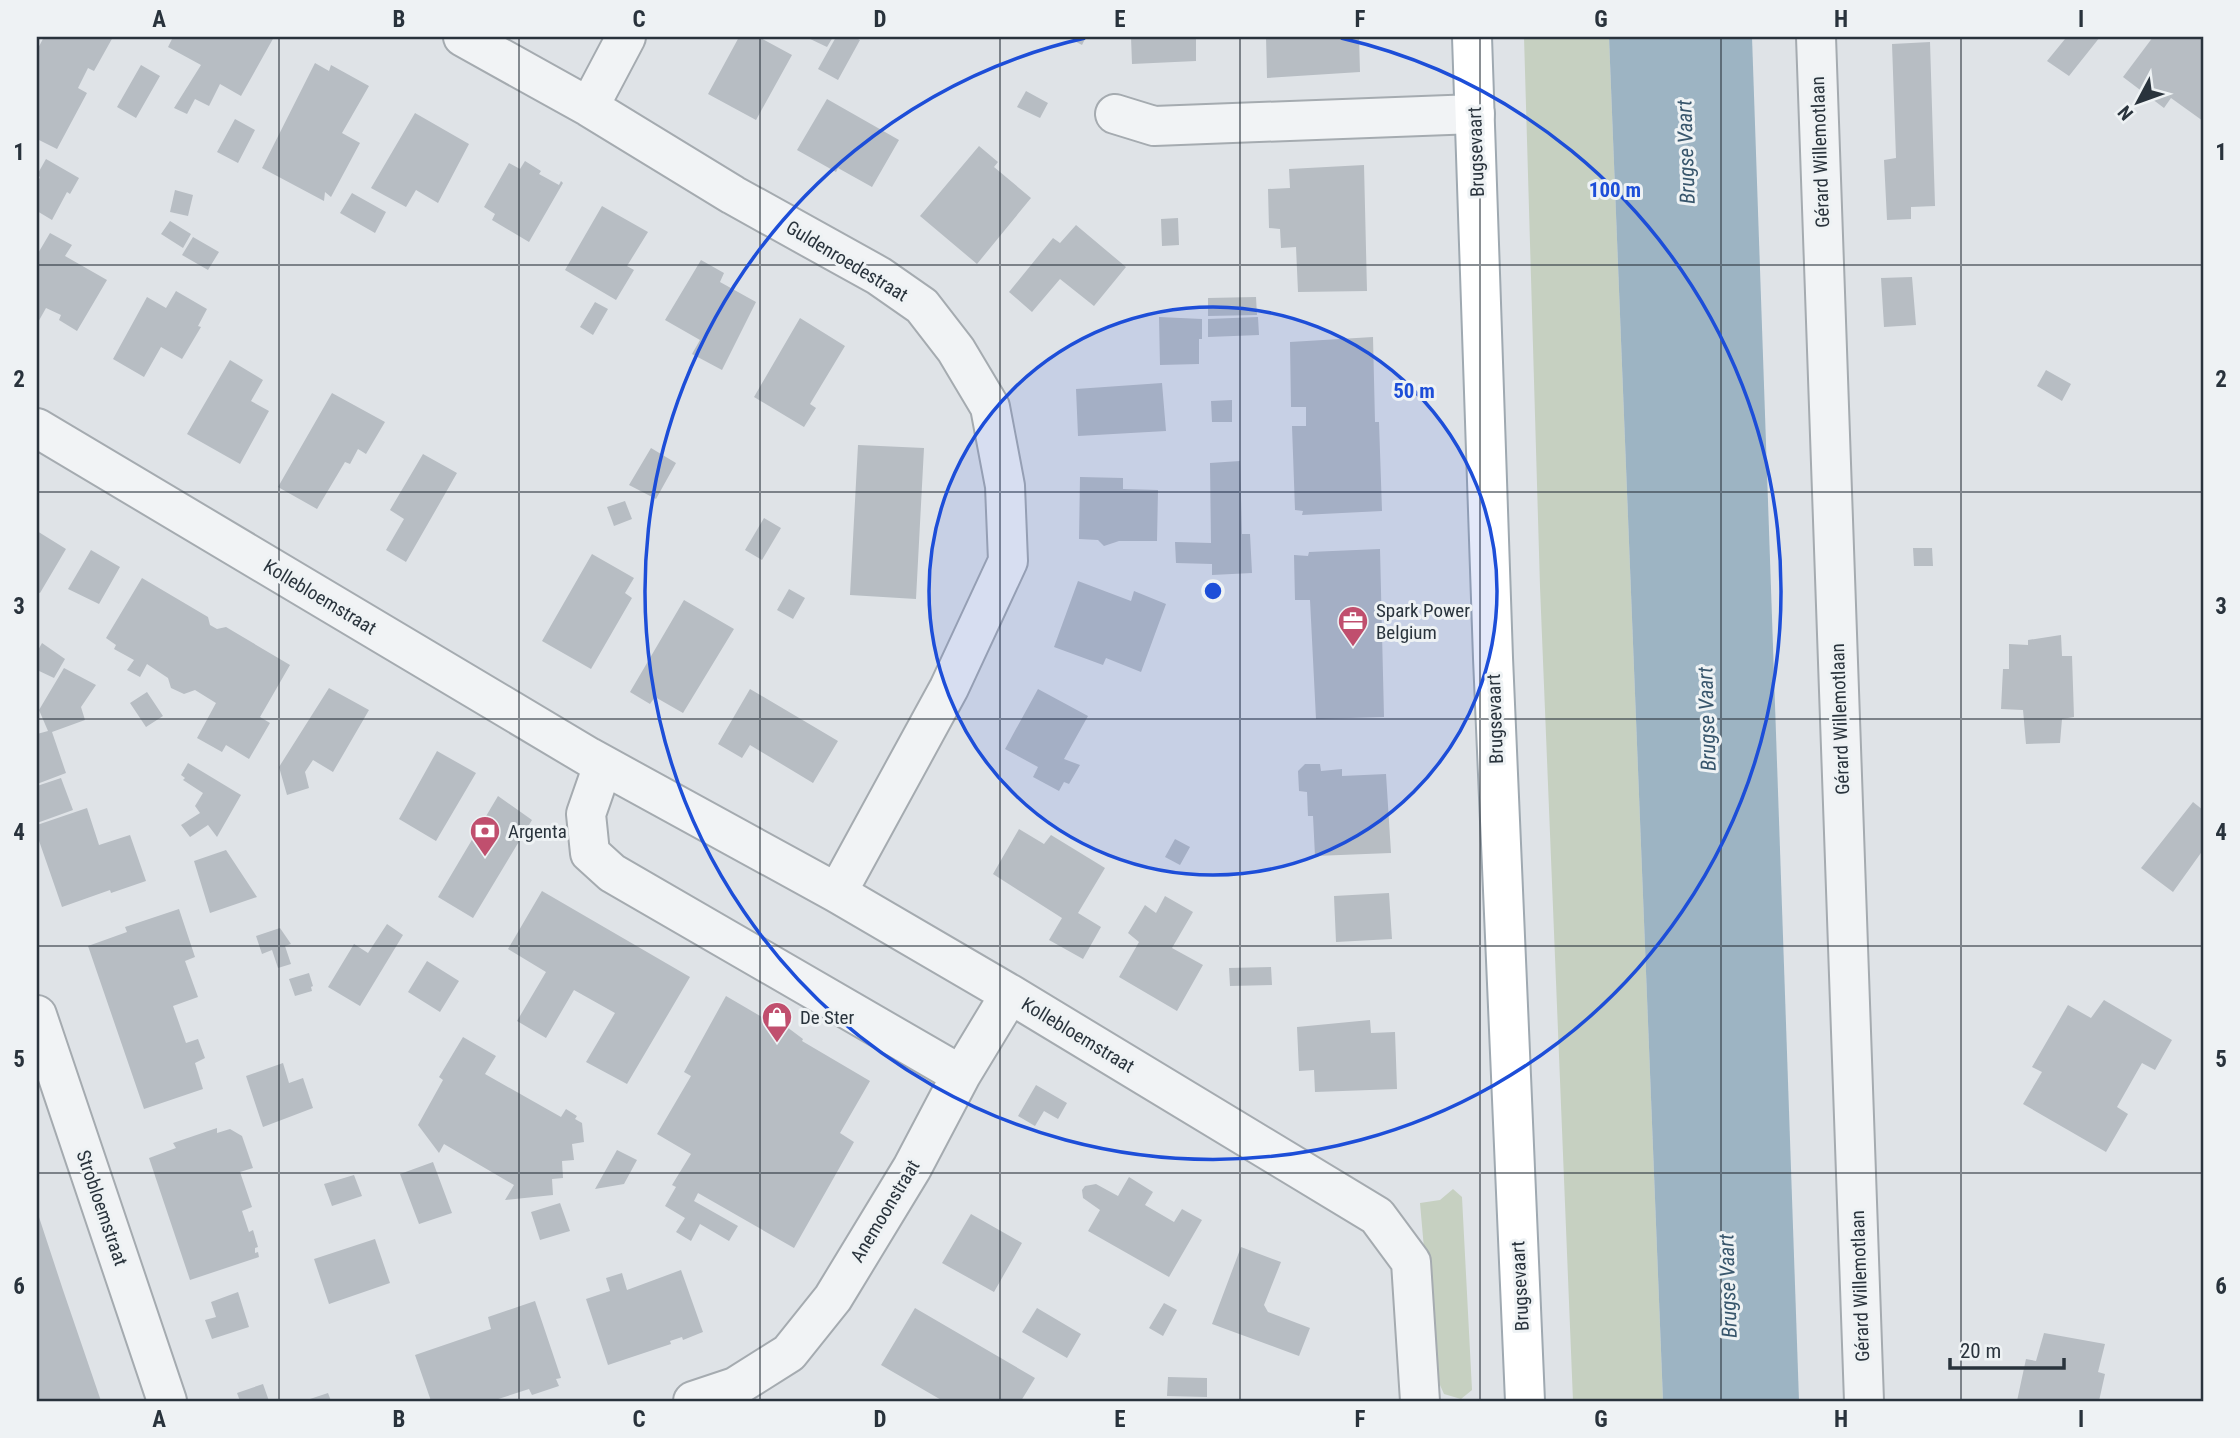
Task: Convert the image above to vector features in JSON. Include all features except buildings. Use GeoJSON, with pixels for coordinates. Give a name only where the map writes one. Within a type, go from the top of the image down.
{"type":"FeatureCollection","features":[{"type":"Feature","properties":{"kind":"main road","name":"Brugsevaart"},"geometry":{"type":"LineString","coordinates":[[1472,37],[1492,645],[1525,1401]]}},
{"type":"Feature","properties":{"kind":"street","name":"Guldenroedestraat"},"geometry":{"type":"LineString","coordinates":[[463,37],[589,107],[733,195],[879,276],[922,306],[956,349],[990,407],[1005,486],[1008,561],[950,688],[837,893]]}},
{"type":"Feature","properties":{"kind":"street"},"geometry":{"type":"LineString","coordinates":[[589,107],[626,37]]}},
{"type":"Feature","properties":{"kind":"street","name":"Gérard Willemotlaan"},"geometry":{"type":"LineString","coordinates":[[1816,37],[1864,1401]]}},
{"type":"Feature","properties":{"kind":"street"},"geometry":{"type":"LineString","coordinates":[[1115,114],[1154,126],[1475,114]]}},
{"type":"Feature","properties":{"kind":"street","name":"Kollebloemstraat"},"geometry":{"type":"LineString","coordinates":[[37,428],[603,765],[837,893],[1010,994],[1377,1216],[1410,1262],[1420,1401]]}},
{"type":"Feature","properties":{"kind":"street"},"geometry":{"type":"LineString","coordinates":[[603,765],[586,814],[590,853],[612,873],[961,1075]]}},
{"type":"Feature","properties":{"kind":"street","name":"Anemoonstraat"},"geometry":{"type":"LineString","coordinates":[[693,1401],[737,1394],[789,1353],[833,1298],[912,1168],[961,1075],[1010,994]]}},
{"type":"Feature","properties":{"kind":"street","name":"Strobloemstraat"},"geometry":{"type":"LineString","coordinates":[[37,1015],[167,1401]]}},
{"type":"Feature","properties":{"kind":"green space"},"geometry":{"type":"Polygon","coordinates":[[[1524,37],[1609,37],[1663,1401],[1573,1401],[1540,587],[1524,37]]]}},
{"type":"Feature","properties":{"kind":"green space"},"geometry":{"type":"Polygon","coordinates":[[[1453,1189],[1462,1197],[1472,1390],[1461,1399],[1444,1394],[1435,1374],[1420,1203],[1440,1200],[1453,1189]]]}},
{"type":"Feature","properties":{"kind":"water","name":"Brugse Vaart"},"geometry":{"type":"Polygon","coordinates":[[[1609,37],[1752,37],[1799,1401],[1663,1401],[1609,37]]]}},
{"type":"Feature","properties":{"kind":"place","name":"Spark Power Belgium"},"geometry":{"type":"Point","coordinates":[1353,648]}},
{"type":"Feature","properties":{"kind":"place","name":"Argenta"},"geometry":{"type":"Point","coordinates":[485,858]}},
{"type":"Feature","properties":{"kind":"place","name":"De Ster"},"geometry":{"type":"Point","coordinates":[777,1044]}}]}
